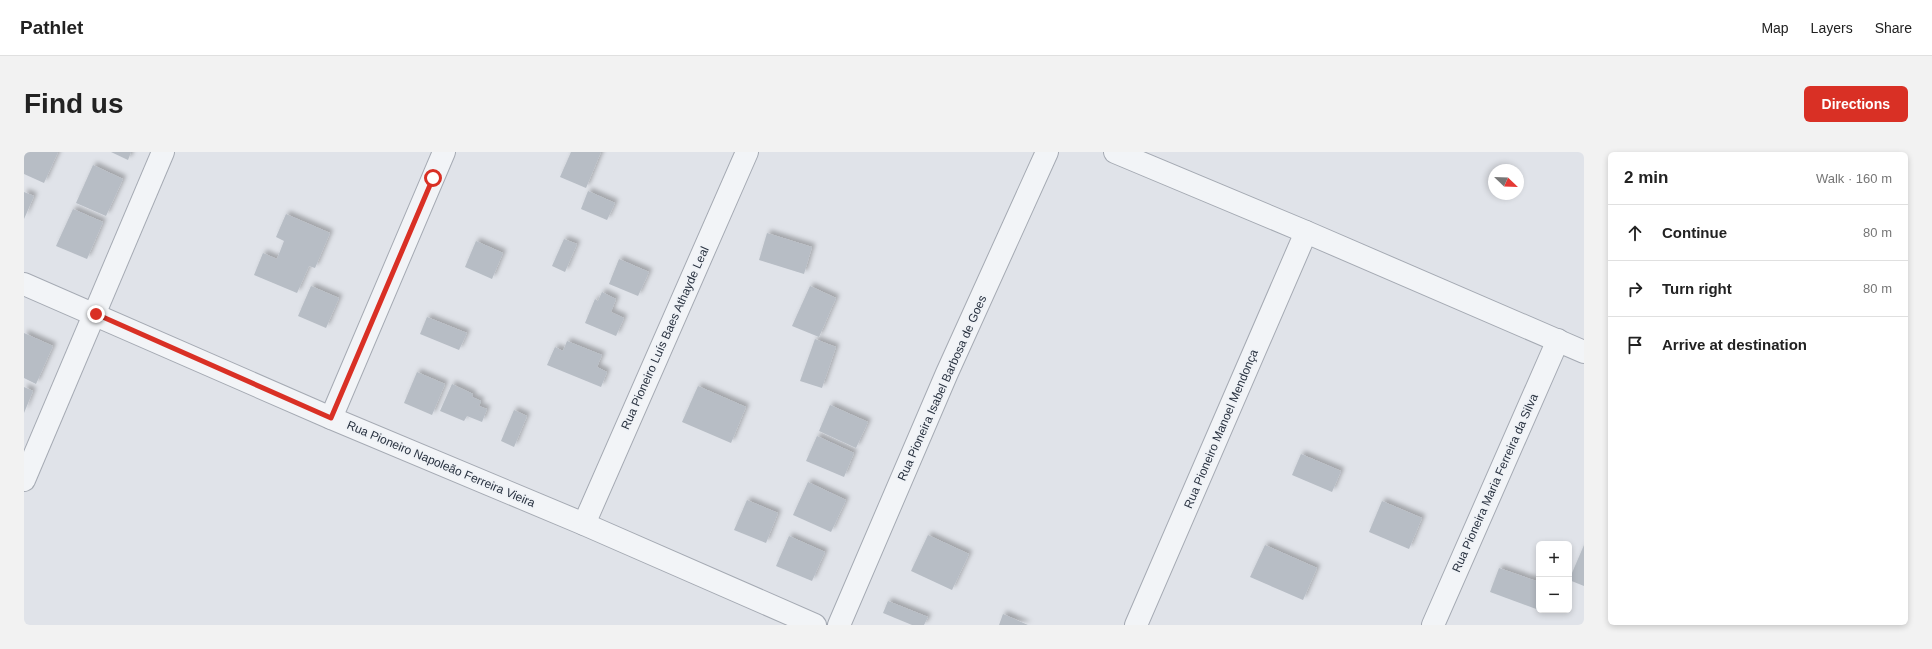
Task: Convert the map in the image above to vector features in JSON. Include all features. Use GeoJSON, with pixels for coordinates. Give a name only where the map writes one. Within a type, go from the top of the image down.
{"type":"FeatureCollection","features":[{"type":"Feature","properties":{"kind":"street"},"geometry":{"type":"LineString","coordinates":[[24,480],[96,314],[163,152]]}},
{"type":"Feature","properties":{"kind":"street"},"geometry":{"type":"LineString","coordinates":[[331,418],[444,152]]}},
{"type":"Feature","properties":{"kind":"street","name":"Rua Pioneiro Luís Baes Athayde Leal"},"geometry":{"type":"LineString","coordinates":[[584,524],[747,152]]}},
{"type":"Feature","properties":{"kind":"street","name":"Rua Pioneira Isabel Barbosa de Goes"},"geometry":{"type":"LineString","coordinates":[[839,625],[947,373],[1047,152]]}},
{"type":"Feature","properties":{"kind":"street"},"geometry":{"type":"LineString","coordinates":[[1115,152],[1306,232],[1584,352]]}},
{"type":"Feature","properties":{"kind":"street","name":"Rua Pioneiro Manoel Mendonça"},"geometry":{"type":"LineString","coordinates":[[1136,625],[1306,232]]}},
{"type":"Feature","properties":{"kind":"street","name":"Rua Pioneiro Napoleão Ferreira Vieira"},"geometry":{"type":"LineString","coordinates":[[24,284],[96,314],[331,418],[584,524],[815,625]]}},
{"type":"Feature","properties":{"kind":"street","name":"Rua Pioneira Maria Ferreira da Silva"},"geometry":{"type":"LineString","coordinates":[[1432,625],[1558,340]]}},
{"type":"Feature","properties":{"kind":"building"},"geometry":{"type":"Polygon","coordinates":[[[24,152],[58,152],[44,183],[24,174],[24,152]]]}},
{"type":"Feature","properties":{"kind":"building"},"geometry":{"type":"Polygon","coordinates":[[[111,152],[131,152],[128,160],[111,152]]]}},
{"type":"Feature","properties":{"kind":"building"},"geometry":{"type":"Polygon","coordinates":[[[571,152],[601,152],[586,188],[560,177],[571,152]]]}},
{"type":"Feature","properties":{"kind":"building"},"geometry":{"type":"Polygon","coordinates":[[[93,165],[123,179],[106,216],[76,203],[93,165]]]}},
{"type":"Feature","properties":{"kind":"building"},"geometry":{"type":"Polygon","coordinates":[[[588,191],[615,203],[607,220],[581,209],[588,191]]]}},
{"type":"Feature","properties":{"kind":"building"},"geometry":{"type":"Polygon","coordinates":[[[24,192],[34,196],[24,219],[24,192]]]}},
{"type":"Feature","properties":{"kind":"building"},"geometry":{"type":"Polygon","coordinates":[[[73,209],[103,222],[87,259],[56,246],[73,209]]]}},
{"type":"Feature","properties":{"kind":"building"},"geometry":{"type":"Polygon","coordinates":[[[286,214],[330,233],[315,268],[309,266],[297,293],[254,275],[263,253],[277,259],[284,241],[276,237],[286,214]]]}},
{"type":"Feature","properties":{"kind":"building"},"geometry":{"type":"Polygon","coordinates":[[[767,233],[812,247],[804,274],[759,260],[767,233]]]}},
{"type":"Feature","properties":{"kind":"building"},"geometry":{"type":"Polygon","coordinates":[[[564,239],[577,244],[565,272],[552,266],[564,239]]]}},
{"type":"Feature","properties":{"kind":"building"},"geometry":{"type":"Polygon","coordinates":[[[476,241],[503,253],[492,279],[465,267],[476,241]]]}},
{"type":"Feature","properties":{"kind":"building"},"geometry":{"type":"Polygon","coordinates":[[[619,259],[649,272],[638,296],[609,284],[619,259]]]}},
{"type":"Feature","properties":{"kind":"building"},"geometry":{"type":"Polygon","coordinates":[[[311,286],[339,298],[326,328],[298,316],[311,286]]]}},
{"type":"Feature","properties":{"kind":"building"},"geometry":{"type":"Polygon","coordinates":[[[810,286],[836,298],[819,337],[792,326],[810,286]]]}},
{"type":"Feature","properties":{"kind":"building"},"geometry":{"type":"Polygon","coordinates":[[[602,292],[616,299],[611,312],[624,318],[616,336],[585,323],[595,299],[598,301],[602,292]]]}},
{"type":"Feature","properties":{"kind":"building"},"geometry":{"type":"Polygon","coordinates":[[[427,317],[467,333],[459,350],[420,334],[427,317]]]}},
{"type":"Feature","properties":{"kind":"building"},"geometry":{"type":"Polygon","coordinates":[[[24,333],[53,346],[36,384],[24,378],[24,333]]]}},
{"type":"Feature","properties":{"kind":"building"},"geometry":{"type":"Polygon","coordinates":[[[815,339],[836,347],[822,388],[800,381],[815,339]]]}},
{"type":"Feature","properties":{"kind":"building"},"geometry":{"type":"Polygon","coordinates":[[[567,341],[602,355],[597,367],[607,372],[601,387],[547,365],[555,347],[563,351],[567,341]]]}},
{"type":"Feature","properties":{"kind":"building"},"geometry":{"type":"Polygon","coordinates":[[[417,372],[445,384],[432,415],[404,403],[417,372]]]}},
{"type":"Feature","properties":{"kind":"building"},"geometry":{"type":"Polygon","coordinates":[[[452,384],[473,394],[472,397],[481,401],[479,406],[487,409],[482,422],[467,416],[464,421],[440,411],[452,384]]]}},
{"type":"Feature","properties":{"kind":"building"},"geometry":{"type":"Polygon","coordinates":[[[698,386],[746,407],[731,443],[682,422],[698,386]]]}},
{"type":"Feature","properties":{"kind":"building"},"geometry":{"type":"Polygon","coordinates":[[[24,387],[33,391],[24,413],[24,387]]]}},
{"type":"Feature","properties":{"kind":"building"},"geometry":{"type":"Polygon","coordinates":[[[830,405],[868,422],[856,448],[819,431],[830,405]]]}},
{"type":"Feature","properties":{"kind":"building"},"geometry":{"type":"Polygon","coordinates":[[[514,410],[527,416],[514,447],[501,441],[514,410]]]}},
{"type":"Feature","properties":{"kind":"building"},"geometry":{"type":"Polygon","coordinates":[[[817,436],[854,453],[844,477],[806,461],[817,436]]]}},
{"type":"Feature","properties":{"kind":"building"},"geometry":{"type":"Polygon","coordinates":[[[1301,454],[1341,471],[1332,492],[1292,475],[1301,454]]]}},
{"type":"Feature","properties":{"kind":"building"},"geometry":{"type":"Polygon","coordinates":[[[808,482],[846,500],[831,532],[793,515],[808,482]]]}},
{"type":"Feature","properties":{"kind":"building"},"geometry":{"type":"Polygon","coordinates":[[[747,500],[778,513],[766,543],[734,530],[747,500]]]}},
{"type":"Feature","properties":{"kind":"building"},"geometry":{"type":"Polygon","coordinates":[[[1382,501],[1422,518],[1409,549],[1369,532],[1382,501]]]}},
{"type":"Feature","properties":{"kind":"building"},"geometry":{"type":"Polygon","coordinates":[[[928,535],[969,554],[952,590],[911,571],[928,535]]]}},
{"type":"Feature","properties":{"kind":"building"},"geometry":{"type":"Polygon","coordinates":[[[789,536],[825,552],[812,581],[776,566],[789,536]]]}},
{"type":"Feature","properties":{"kind":"building"},"geometry":{"type":"Polygon","coordinates":[[[1265,545],[1317,568],[1303,600],[1250,577],[1265,545]]]}},
{"type":"Feature","properties":{"kind":"building"},"geometry":{"type":"Polygon","coordinates":[[[1584,545],[1584,586],[1572,581],[1572,573],[1584,545]]]}},
{"type":"Feature","properties":{"kind":"building"},"geometry":{"type":"Polygon","coordinates":[[[1499,568],[1536,581],[1536,609],[1490,592],[1499,568]]]}},
{"type":"Feature","properties":{"kind":"building"},"geometry":{"type":"Polygon","coordinates":[[[888,601],[928,617],[924,625],[912,625],[883,613],[888,601]]]}},
{"type":"Feature","properties":{"kind":"building"},"geometry":{"type":"Polygon","coordinates":[[[1003,614],[1028,625],[999,625],[1003,614]]]}},
{"type":"Feature","properties":{"kind":"route"},"geometry":{"type":"LineString","coordinates":[[96,314],[331,418],[433,178]]}}]}
